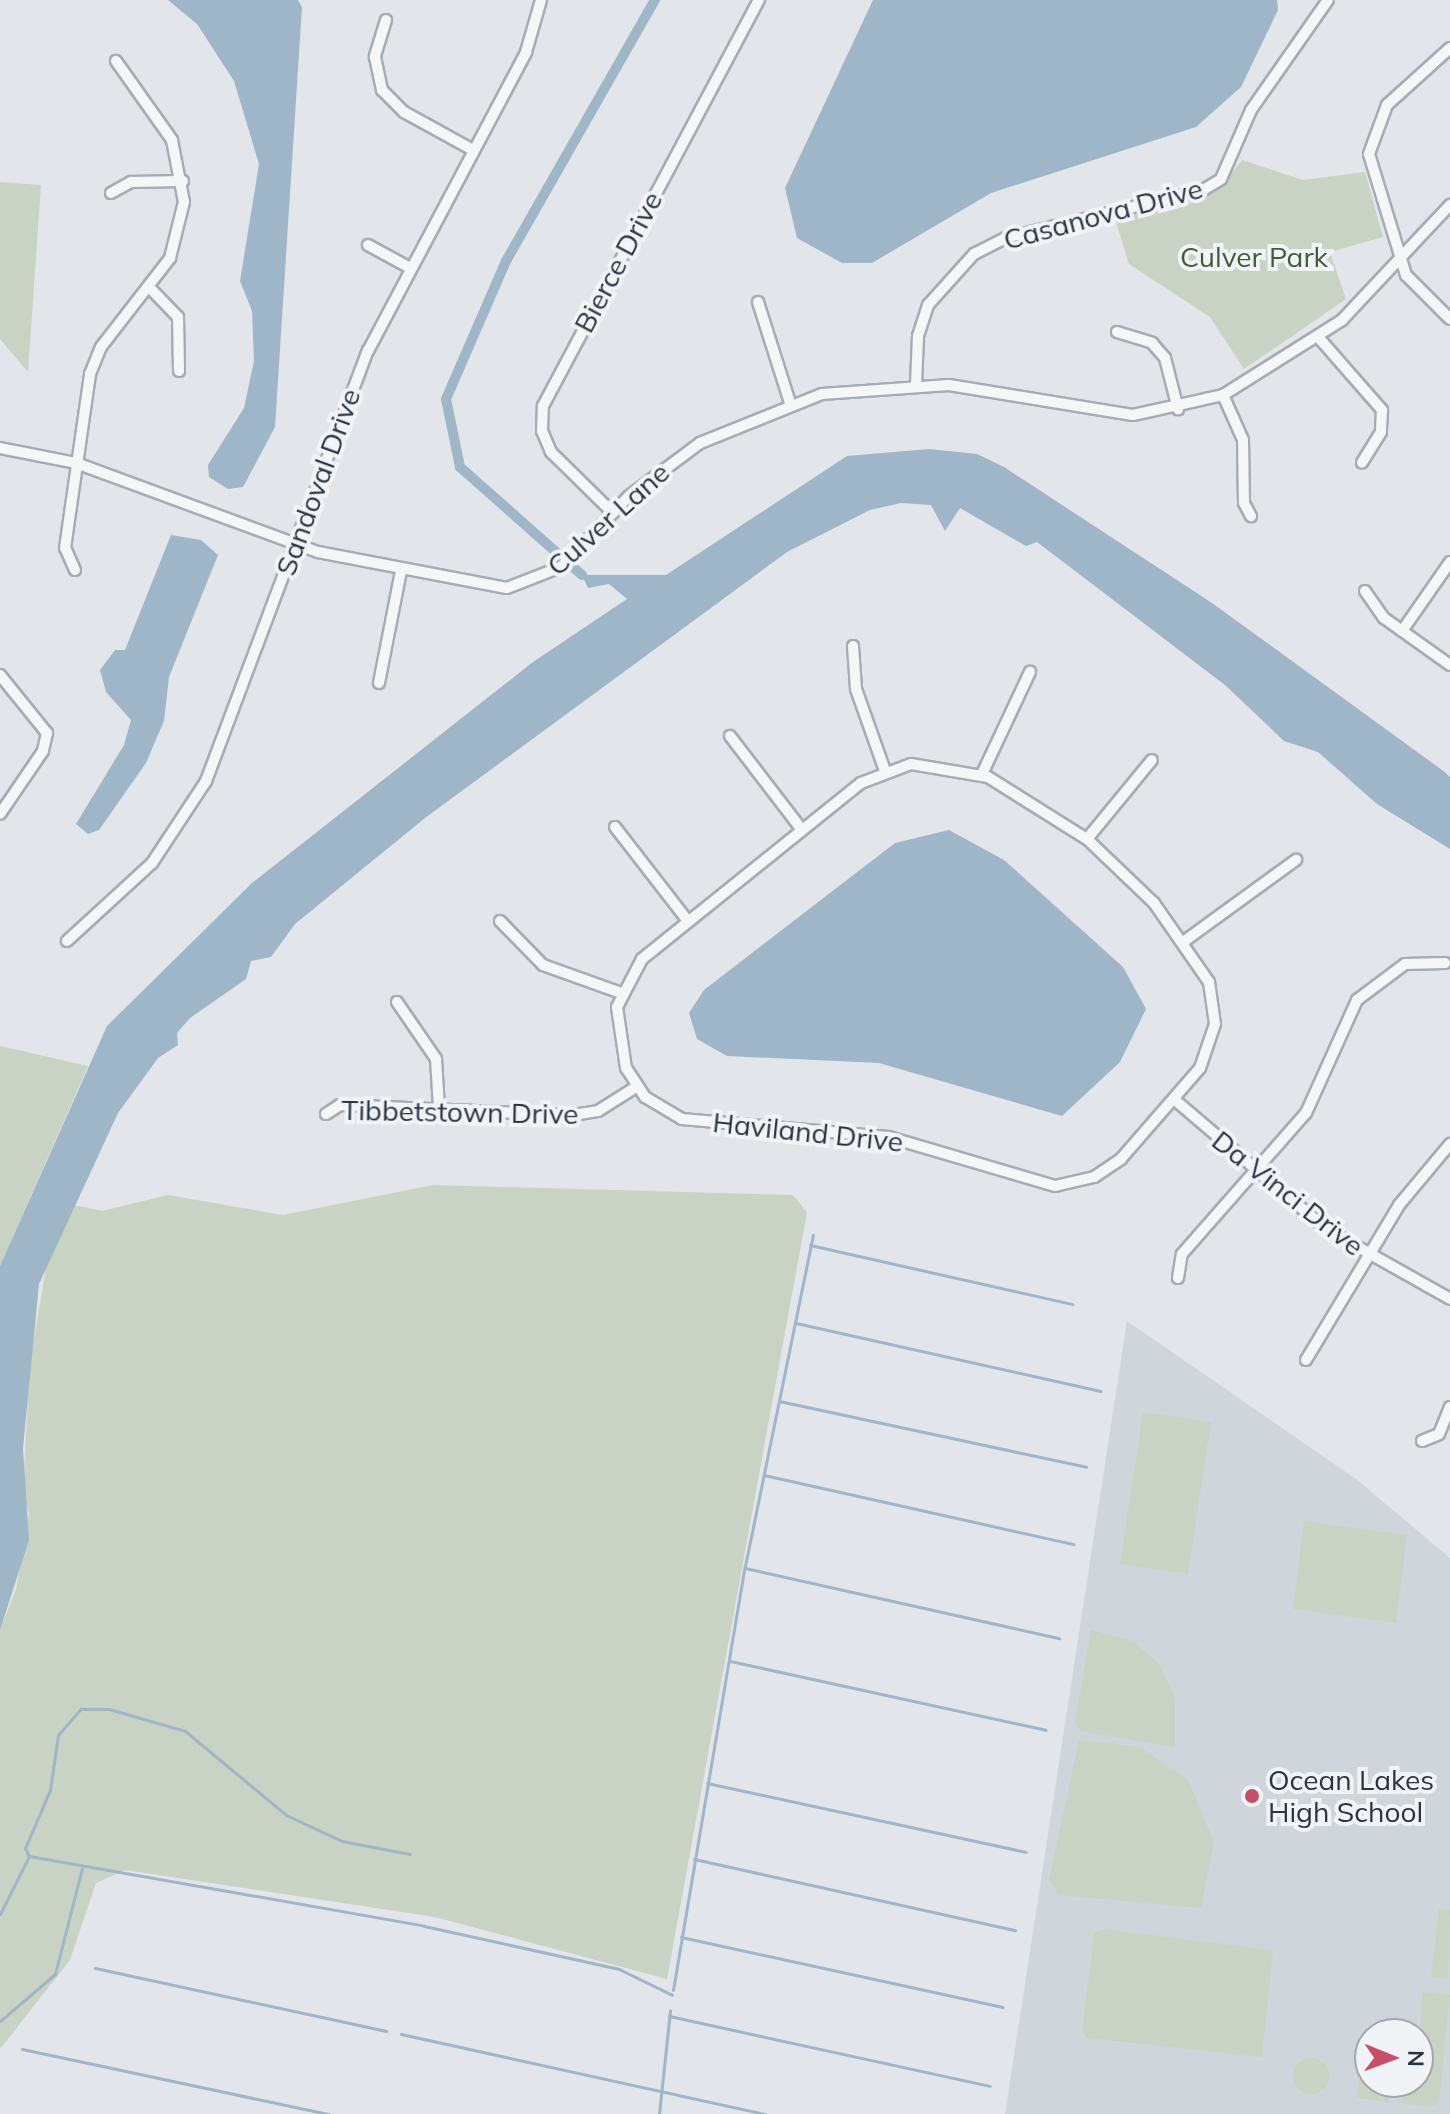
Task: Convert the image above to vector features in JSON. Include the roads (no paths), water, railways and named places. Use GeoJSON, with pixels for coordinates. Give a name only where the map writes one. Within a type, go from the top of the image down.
{"type":"FeatureCollection","features":[{"type":"Feature","properties":{"kind":"street","name":"Sandoval Drive"},"geometry":{"type":"LineString","coordinates":[[67,941],[135,882],[192,807],[219,753],[352,389],[410,268],[526,52],[541,0]]}},
{"type":"Feature","properties":{"kind":"street","name":"Bierce Drive"},"geometry":{"type":"LineString","coordinates":[[612,512],[551,452],[542,431],[543,406],[759,0]]}},
{"type":"Feature","properties":{"kind":"street","name":"Casanova Drive"},"geometry":{"type":"LineString","coordinates":[[916,384],[918,336],[928,305],[974,254],[1005,238],[1203,190],[1221,179],[1251,110],[1328,0]]}},
{"type":"Feature","properties":{"kind":"street"},"geometry":{"type":"LineString","coordinates":[[386,20],[375,57],[382,90],[404,112],[473,150]]}},
{"type":"Feature","properties":{"kind":"street"},"geometry":{"type":"LineString","coordinates":[[1450,48],[1387,105],[1370,141],[1375,189],[1401,265],[1450,319]]}},
{"type":"Feature","properties":{"kind":"street"},"geometry":{"type":"LineString","coordinates":[[75,570],[65,548],[76,463],[96,358],[149,287],[178,237],[183,181],[165,125],[116,61]]}},
{"type":"Feature","properties":{"kind":"street"},"geometry":{"type":"LineString","coordinates":[[111,193],[131,182],[183,181]]}},
{"type":"Feature","properties":{"kind":"street","name":"Culver Lane"},"geometry":{"type":"LineString","coordinates":[[0,448],[76,463],[295,544],[401,571],[493,588],[531,582],[572,558],[612,512],[700,443],[790,403],[916,384],[1086,413],[1178,409],[1223,395],[1319,338],[1401,265],[1450,205]]}},
{"type":"Feature","properties":{"kind":"street"},"geometry":{"type":"LineString","coordinates":[[368,245],[410,268]]}},
{"type":"Feature","properties":{"kind":"street"},"geometry":{"type":"LineString","coordinates":[[149,287],[178,317],[179,371]]}},
{"type":"Feature","properties":{"kind":"street"},"geometry":{"type":"LineString","coordinates":[[758,302],[790,403]]}},
{"type":"Feature","properties":{"kind":"street"},"geometry":{"type":"LineString","coordinates":[[1117,332],[1152,343],[1165,358],[1178,409]]}},
{"type":"Feature","properties":{"kind":"street"},"geometry":{"type":"LineString","coordinates":[[1319,338],[1382,410],[1381,432],[1362,462]]}},
{"type":"Feature","properties":{"kind":"street"},"geometry":{"type":"LineString","coordinates":[[1223,395],[1243,440],[1244,503],[1251,516]]}},
{"type":"Feature","properties":{"kind":"street"},"geometry":{"type":"LineString","coordinates":[[1402,631],[1450,562]]}},
{"type":"Feature","properties":{"kind":"street"},"geometry":{"type":"LineString","coordinates":[[379,683],[401,571]]}},
{"type":"Feature","properties":{"kind":"street"},"geometry":{"type":"LineString","coordinates":[[1365,591],[1402,631],[1450,665]]}},
{"type":"Feature","properties":{"kind":"street"},"geometry":{"type":"LineString","coordinates":[[853,646],[856,689],[885,771]]}},
{"type":"Feature","properties":{"kind":"street"},"geometry":{"type":"LineString","coordinates":[[982,774],[1030,672]]}},
{"type":"Feature","properties":{"kind":"street"},"geometry":{"type":"LineString","coordinates":[[0,675],[47,733],[43,751],[0,814]]}},
{"type":"Feature","properties":{"kind":"street"},"geometry":{"type":"LineString","coordinates":[[730,736],[802,830]]}},
{"type":"Feature","properties":{"kind":"street"},"geometry":{"type":"LineString","coordinates":[[1087,839],[1152,760]]}},
{"type":"Feature","properties":{"kind":"street","name":"Haviland Drive"},"geometry":{"type":"LineString","coordinates":[[928,763],[982,774],[1087,839],[1183,942],[1209,982],[1215,1024],[1200,1068],[1175,1100],[1108,1169],[1055,1186],[888,1137],[682,1119],[636,1087],[617,1032],[621,993],[642,959],[802,830],[885,771],[928,763]]}},
{"type":"Feature","properties":{"kind":"street"},"geometry":{"type":"LineString","coordinates":[[615,827],[688,921]]}},
{"type":"Feature","properties":{"kind":"street"},"geometry":{"type":"LineString","coordinates":[[1183,942],[1296,860]]}},
{"type":"Feature","properties":{"kind":"street"},"geometry":{"type":"LineString","coordinates":[[500,921],[543,965],[621,993]]}},
{"type":"Feature","properties":{"kind":"street"},"geometry":{"type":"LineString","coordinates":[[1178,1278],[1182,1254],[1255,1172],[1317,1095],[1349,1013],[1366,991],[1405,964],[1445,963]]}},
{"type":"Feature","properties":{"kind":"street"},"geometry":{"type":"LineString","coordinates":[[397,1002],[436,1059],[439,1108]]}},
{"type":"Feature","properties":{"kind":"street","name":"Tibbetstown Drive"},"geometry":{"type":"LineString","coordinates":[[326,1114],[340,1105],[589,1114],[636,1087]]}},
{"type":"Feature","properties":{"kind":"street","name":"Da Vinci Drive"},"geometry":{"type":"LineString","coordinates":[[1175,1100],[1255,1172],[1367,1256],[1450,1299]]}},
{"type":"Feature","properties":{"kind":"street"},"geometry":{"type":"LineString","coordinates":[[1306,1360],[1367,1256],[1450,1144]]}},
{"type":"Feature","properties":{"kind":"street"},"geometry":{"type":"LineString","coordinates":[[1422,1441],[1439,1434],[1450,1407]]}},
{"type":"Feature","properties":{"kind":"water"},"geometry":{"type":"Polygon","coordinates":[[[168,0],[298,0],[302,7],[275,427],[243,487],[228,489],[209,477],[208,465],[244,408],[254,361],[252,311],[240,281],[259,164],[234,81],[197,24],[168,0]]]}},
{"type":"Feature","properties":{"kind":"water"},"geometry":{"type":"Polygon","coordinates":[[[873,0],[1277,0],[1278,10],[1241,87],[1196,127],[991,193],[872,263],[842,263],[797,238],[785,188],[873,0]]]}},
{"type":"Feature","properties":{"kind":"water"},"geometry":{"type":"Polygon","coordinates":[[[929,449],[977,454],[1004,467],[1212,603],[1442,770],[1450,777],[1450,849],[1377,804],[1318,752],[1284,741],[1225,685],[1037,542],[1026,546],[960,508],[945,531],[931,505],[901,503],[870,510],[787,552],[425,818],[295,924],[271,957],[251,961],[246,979],[190,1018],[177,1033],[178,1045],[158,1058],[118,1113],[39,1284],[23,1448],[29,1540],[0,1630],[0,1266],[107,1026],[252,883],[533,662],[627,599],[609,584],[588,588],[582,575],[666,575],[847,456],[929,449]]]}},
{"type":"Feature","properties":{"kind":"water"},"geometry":{"type":"Polygon","coordinates":[[[171,535],[201,540],[218,555],[169,677],[164,721],[146,763],[99,830],[88,834],[76,824],[124,745],[131,720],[106,692],[100,670],[115,650],[125,650],[171,535]]]}},
{"type":"Feature","properties":{"kind":"water"},"geometry":{"type":"Polygon","coordinates":[[[949,830],[1004,860],[1123,967],[1146,1009],[1120,1062],[1062,1116],[879,1063],[727,1056],[697,1039],[689,1013],[704,990],[895,843],[949,830]]]}},
{"type":"Feature","properties":{"kind":"waterway"},"geometry":{"type":"LineString","coordinates":[[582,575],[460,467],[446,399],[506,261],[655,0]]}},
{"type":"Feature","properties":{"kind":"waterway"},"geometry":{"type":"LineString","coordinates":[[673,1990],[745,1566],[813,1235]]}},
{"type":"Feature","properties":{"kind":"waterway"},"geometry":{"type":"LineString","coordinates":[[810,1245],[1072,1304]]}},
{"type":"Feature","properties":{"kind":"waterway"},"geometry":{"type":"LineString","coordinates":[[796,1323],[1100,1391]]}},
{"type":"Feature","properties":{"kind":"waterway"},"geometry":{"type":"LineString","coordinates":[[779,1401],[1086,1467]]}},
{"type":"Feature","properties":{"kind":"waterway"},"geometry":{"type":"LineString","coordinates":[[764,1475],[1073,1544]]}},
{"type":"Feature","properties":{"kind":"waterway"},"geometry":{"type":"LineString","coordinates":[[745,1568],[1059,1638]]}},
{"type":"Feature","properties":{"kind":"waterway"},"geometry":{"type":"LineString","coordinates":[[730,1661],[1046,1730]]}},
{"type":"Feature","properties":{"kind":"waterway"},"geometry":{"type":"LineString","coordinates":[[0,1914],[29,1856],[25,1848],[50,1790],[58,1735],[81,1709],[109,1709],[185,1731],[286,1815],[342,1841],[410,1854]]}},
{"type":"Feature","properties":{"kind":"waterway"},"geometry":{"type":"LineString","coordinates":[[707,1783],[1026,1852]]}},
{"type":"Feature","properties":{"kind":"waterway"},"geometry":{"type":"LineString","coordinates":[[29,1856],[424,1926],[619,1969],[672,1995]]}},
{"type":"Feature","properties":{"kind":"waterway"},"geometry":{"type":"LineString","coordinates":[[694,1859],[1015,1930]]}},
{"type":"Feature","properties":{"kind":"waterway"},"geometry":{"type":"LineString","coordinates":[[0,2021],[55,1974],[82,1868]]}},
{"type":"Feature","properties":{"kind":"waterway"},"geometry":{"type":"LineString","coordinates":[[681,1937],[1002,2007]]}},
{"type":"Feature","properties":{"kind":"waterway"},"geometry":{"type":"LineString","coordinates":[[95,1968],[386,2031]]}},
{"type":"Feature","properties":{"kind":"waterway"},"geometry":{"type":"LineString","coordinates":[[659,2114],[670,2011]]}},
{"type":"Feature","properties":{"kind":"waterway"},"geometry":{"type":"LineString","coordinates":[[669,2016],[989,2086]]}},
{"type":"Feature","properties":{"kind":"waterway"},"geometry":{"type":"LineString","coordinates":[[401,2034],[765,2114]]}},
{"type":"Feature","properties":{"kind":"waterway"},"geometry":{"type":"LineString","coordinates":[[22,2049],[329,2114]]}},
{"type":"Feature","properties":{"kind":"place","name":"Ocean Lakes High School"},"geometry":{"type":"Point","coordinates":[1252,1796]}},
{"type":"Feature","properties":{"kind":"park label","name":"Culver Park"},"geometry":{"type":"Point","coordinates":[1254,257]}}]}
